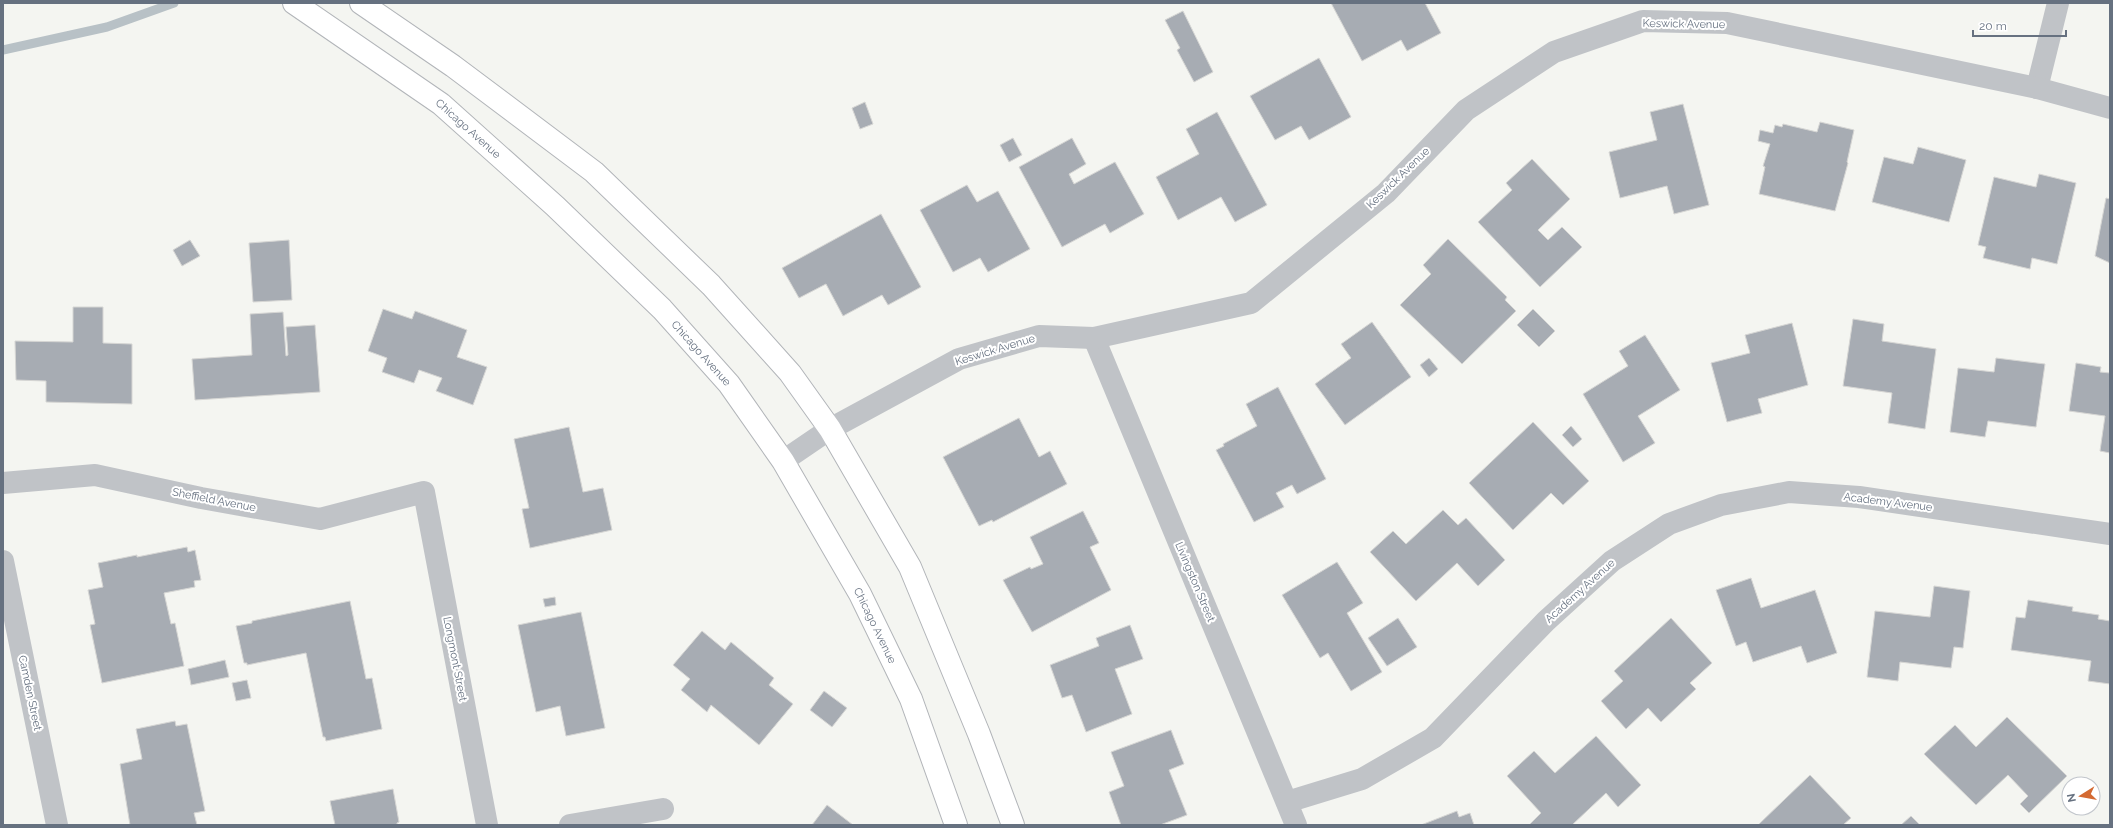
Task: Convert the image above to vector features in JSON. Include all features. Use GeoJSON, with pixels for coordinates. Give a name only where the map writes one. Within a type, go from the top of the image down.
{"type":"FeatureCollection","features":[{"type":"Feature","properties":{"kind":"main road","name":"Chicago Avenue"},"geometry":{"type":"LineString","coordinates":[[294,3],[441,104],[555,206],[672,320],[728,384],[783,461],[860,594],[911,698],[956,825]]}},
{"type":"Feature","properties":{"kind":"main road"},"geometry":{"type":"LineString","coordinates":[[361,3],[453,66],[594,172],[711,284],[790,373],[830,429],[910,567],[979,734],[1013,825]]}},
{"type":"Feature","properties":{"kind":"street"},"geometry":{"type":"LineString","coordinates":[[2037,88],[2058,3]]}},
{"type":"Feature","properties":{"kind":"street","name":"Keswick Avenue"},"geometry":{"type":"LineString","coordinates":[[783,461],[830,429],[959,359],[1039,336],[1094,338],[1251,303],[1386,193],[1466,110],[1554,52],[1643,21],[1727,23],[2037,88],[2110,108]]}},
{"type":"Feature","properties":{"kind":"street","name":"Livingston Street"},"geometry":{"type":"LineString","coordinates":[[1094,338],[1296,825]]}},
{"type":"Feature","properties":{"kind":"street","name":"Sheffield Avenue"},"geometry":{"type":"LineString","coordinates":[[3,483],[95,475],[201,498],[320,519],[424,492]]}},
{"type":"Feature","properties":{"kind":"street","name":"Longmont Street"},"geometry":{"type":"LineString","coordinates":[[424,492],[487,825]]}},
{"type":"Feature","properties":{"kind":"street","name":"Academy Avenue"},"geometry":{"type":"LineString","coordinates":[[1287,802],[1362,779],[1433,738],[1546,621],[1612,560],[1670,524],[1721,505],[1789,492],[1797,492],[1859,497],[2110,534]]}},
{"type":"Feature","properties":{"kind":"street","name":"Camden Street"},"geometry":{"type":"LineString","coordinates":[[3,561],[58,825]]}},
{"type":"Feature","properties":{"kind":"street"},"geometry":{"type":"LineString","coordinates":[[570,825],[663,809]]}},
{"type":"Feature","properties":{"kind":"building"},"geometry":{"type":"Polygon","coordinates":[[[1331,3],[1425,3],[1441,33],[1407,51],[1401,40],[1362,61],[1331,3]]]}},
{"type":"Feature","properties":{"kind":"building"},"geometry":{"type":"Polygon","coordinates":[[[1183,11],[1213,72],[1194,82],[1177,50],[1180,48],[1165,20],[1183,11]]]}},
{"type":"Feature","properties":{"kind":"building"},"geometry":{"type":"Polygon","coordinates":[[[1319,58],[1351,117],[1309,140],[1301,126],[1275,140],[1250,96],[1319,58]]]}},
{"type":"Feature","properties":{"kind":"building"},"geometry":{"type":"Polygon","coordinates":[[[865,102],[873,124],[860,129],[852,108],[865,102]]]}},
{"type":"Feature","properties":{"kind":"building"},"geometry":{"type":"Polygon","coordinates":[[[1683,104],[1709,205],[1674,214],[1667,186],[1620,198],[1609,152],[1657,140],[1650,112],[1683,104]]]}},
{"type":"Feature","properties":{"kind":"building"},"geometry":{"type":"Polygon","coordinates":[[[1217,112],[1267,205],[1235,222],[1221,197],[1178,220],[1156,177],[1199,154],[1186,129],[1217,112]]]}},
{"type":"Feature","properties":{"kind":"building"},"geometry":{"type":"Polygon","coordinates":[[[1820,122],[1854,130],[1848,163],[1835,211],[1759,194],[1765,167],[1763,166],[1770,144],[1758,141],[1760,130],[1773,133],[1775,125],[1782,127],[1783,124],[1817,132],[1820,122]]]}},
{"type":"Feature","properties":{"kind":"building"},"geometry":{"type":"Polygon","coordinates":[[[1013,138],[1022,155],[1009,162],[1000,145],[1013,138]]]}},
{"type":"Feature","properties":{"kind":"building"},"geometry":{"type":"Polygon","coordinates":[[[1072,138],[1086,164],[1069,174],[1074,184],[1115,162],[1144,214],[1110,233],[1105,224],[1062,247],[1019,167],[1072,138]]]}},
{"type":"Feature","properties":{"kind":"building"},"geometry":{"type":"Polygon","coordinates":[[[1918,147],[1966,160],[1949,222],[1872,202],[1884,157],[1913,164],[1918,147]]]}},
{"type":"Feature","properties":{"kind":"building"},"geometry":{"type":"Polygon","coordinates":[[[1532,159],[1570,199],[1538,230],[1548,240],[1562,227],[1582,247],[1540,287],[1478,222],[1512,190],[1506,183],[1532,159]]]}},
{"type":"Feature","properties":{"kind":"building"},"geometry":{"type":"Polygon","coordinates":[[[2039,174],[2076,183],[2057,264],[2032,258],[2030,269],[1983,258],[1986,247],[1978,245],[1994,177],[2036,187],[2039,174]]]}},
{"type":"Feature","properties":{"kind":"building"},"geometry":{"type":"Polygon","coordinates":[[[967,185],[977,202],[998,191],[1030,249],[988,272],[980,258],[953,272],[920,210],[967,185]]]}},
{"type":"Feature","properties":{"kind":"building"},"geometry":{"type":"Polygon","coordinates":[[[2106,198],[2110,199],[2110,263],[2095,256],[2106,198]]]}},
{"type":"Feature","properties":{"kind":"building"},"geometry":{"type":"Polygon","coordinates":[[[881,214],[921,287],[888,305],[882,295],[843,316],[826,284],[799,298],[782,268],[881,214]]]}},
{"type":"Feature","properties":{"kind":"building"},"geometry":{"type":"Polygon","coordinates":[[[1448,239],[1507,297],[1505,300],[1516,311],[1462,364],[1400,305],[1431,274],[1423,265],[1448,239]]]}},
{"type":"Feature","properties":{"kind":"building"},"geometry":{"type":"Polygon","coordinates":[[[190,240],[200,256],[182,266],[173,250],[190,240]]]}},
{"type":"Feature","properties":{"kind":"building"},"geometry":{"type":"Polygon","coordinates":[[[289,240],[292,300],[253,302],[249,243],[289,240]]]}},
{"type":"Feature","properties":{"kind":"building"},"geometry":{"type":"Polygon","coordinates":[[[73,307],[103,307],[103,343],[132,344],[132,404],[46,402],[46,381],[16,380],[15,341],[73,342],[73,307]]]}},
{"type":"Feature","properties":{"kind":"building"},"geometry":{"type":"Polygon","coordinates":[[[383,309],[412,319],[415,311],[467,330],[457,357],[487,367],[473,405],[436,391],[442,378],[419,370],[414,383],[382,372],[387,358],[368,351],[383,309]]]}},
{"type":"Feature","properties":{"kind":"building"},"geometry":{"type":"Polygon","coordinates":[[[1533,309],[1555,331],[1539,347],[1517,325],[1533,309]]]}},
{"type":"Feature","properties":{"kind":"building"},"geometry":{"type":"Polygon","coordinates":[[[283,312],[286,356],[288,355],[286,327],[315,325],[320,392],[195,400],[192,359],[252,355],[250,314],[283,312]]]}},
{"type":"Feature","properties":{"kind":"building"},"geometry":{"type":"Polygon","coordinates":[[[1853,319],[1884,324],[1882,341],[1936,349],[1925,429],[1888,423],[1892,393],[1843,386],[1853,319]]]}},
{"type":"Feature","properties":{"kind":"building"},"geometry":{"type":"Polygon","coordinates":[[[1372,322],[1411,377],[1345,425],[1315,384],[1351,358],[1341,344],[1372,322]]]}},
{"type":"Feature","properties":{"kind":"building"},"geometry":{"type":"Polygon","coordinates":[[[1792,323],[1808,385],[1758,399],[1762,413],[1727,422],[1711,363],[1750,353],[1745,335],[1792,323]]]}},
{"type":"Feature","properties":{"kind":"building"},"geometry":{"type":"Polygon","coordinates":[[[1645,335],[1680,390],[1638,416],[1655,443],[1623,462],[1583,394],[1628,366],[1619,351],[1645,335]]]}},
{"type":"Feature","properties":{"kind":"building"},"geometry":{"type":"Polygon","coordinates":[[[1429,358],[1438,369],[1429,377],[1420,365],[1429,358]]]}},
{"type":"Feature","properties":{"kind":"building"},"geometry":{"type":"Polygon","coordinates":[[[1996,358],[2045,364],[2036,427],[1988,421],[1985,437],[1950,432],[1958,368],[1994,372],[1996,358]]]}},
{"type":"Feature","properties":{"kind":"building"},"geometry":{"type":"Polygon","coordinates":[[[2076,363],[2101,367],[2100,372],[2110,373],[2110,453],[2100,451],[2105,416],[2069,411],[2076,363]]]}},
{"type":"Feature","properties":{"kind":"building"},"geometry":{"type":"Polygon","coordinates":[[[1278,387],[1326,479],[1297,494],[1292,485],[1276,493],[1284,507],[1254,522],[1216,450],[1224,446],[1223,444],[1257,426],[1246,404],[1278,387]]]}},
{"type":"Feature","properties":{"kind":"building"},"geometry":{"type":"Polygon","coordinates":[[[1019,418],[1039,457],[1050,451],[1067,484],[993,522],[992,520],[979,526],[943,457],[1019,418]]]}},
{"type":"Feature","properties":{"kind":"building"},"geometry":{"type":"Polygon","coordinates":[[[1533,422],[1589,481],[1563,505],[1551,493],[1513,530],[1469,483],[1533,422]]]}},
{"type":"Feature","properties":{"kind":"building"},"geometry":{"type":"Polygon","coordinates":[[[1571,426],[1582,439],[1573,447],[1562,435],[1571,426]]]}},
{"type":"Feature","properties":{"kind":"building"},"geometry":{"type":"Polygon","coordinates":[[[569,427],[583,492],[603,488],[612,530],[530,548],[522,509],[529,508],[514,439],[569,427]]]}},
{"type":"Feature","properties":{"kind":"building"},"geometry":{"type":"Polygon","coordinates":[[[1443,510],[1458,525],[1466,518],[1505,560],[1478,586],[1457,563],[1416,601],[1370,552],[1393,531],[1406,544],[1443,510]]]}},
{"type":"Feature","properties":{"kind":"building"},"geometry":{"type":"Polygon","coordinates":[[[1083,511],[1099,543],[1090,547],[1111,590],[1032,632],[1003,580],[1030,567],[1031,569],[1043,564],[1030,537],[1083,511]]]}},
{"type":"Feature","properties":{"kind":"building"},"geometry":{"type":"Polygon","coordinates":[[[187,547],[188,552],[195,550],[201,580],[194,581],[195,587],[164,593],[171,624],[175,623],[184,666],[102,683],[90,625],[95,624],[88,590],[103,587],[98,563],[187,547]]]}},
{"type":"Feature","properties":{"kind":"building"},"geometry":{"type":"Polygon","coordinates":[[[1337,562],[1363,603],[1347,613],[1382,672],[1351,691],[1328,653],[1320,658],[1282,595],[1337,562]]]}},
{"type":"Feature","properties":{"kind":"building"},"geometry":{"type":"Polygon","coordinates":[[[1751,578],[1761,608],[1815,590],[1837,653],[1807,663],[1801,646],[1753,662],[1746,642],[1736,646],[1716,590],[1751,578]]]}},
{"type":"Feature","properties":{"kind":"building"},"geometry":{"type":"Polygon","coordinates":[[[1934,586],[1970,591],[1963,648],[1954,647],[1951,668],[1900,662],[1898,681],[1867,677],[1875,611],[1930,617],[1934,586]]]}},
{"type":"Feature","properties":{"kind":"building"},"geometry":{"type":"Polygon","coordinates":[[[555,597],[556,605],[545,607],[543,599],[555,597]]]}},
{"type":"Feature","properties":{"kind":"building"},"geometry":{"type":"Polygon","coordinates":[[[2028,600],[2073,607],[2072,611],[2099,615],[2098,619],[2110,621],[2110,684],[2088,681],[2091,661],[2011,650],[2016,617],[2025,618],[2028,600]]]}},
{"type":"Feature","properties":{"kind":"building"},"geometry":{"type":"Polygon","coordinates":[[[350,601],[366,679],[372,678],[382,729],[326,741],[325,737],[323,737],[306,653],[247,665],[247,663],[244,663],[236,626],[252,623],[252,621],[350,601]]]}},
{"type":"Feature","properties":{"kind":"building"},"geometry":{"type":"Polygon","coordinates":[[[581,612],[605,728],[566,736],[560,706],[536,712],[518,625],[581,612]]]}},
{"type":"Feature","properties":{"kind":"building"},"geometry":{"type":"Polygon","coordinates":[[[1398,618],[1417,647],[1387,666],[1368,638],[1398,618]]]}},
{"type":"Feature","properties":{"kind":"building"},"geometry":{"type":"Polygon","coordinates":[[[1671,618],[1712,663],[1690,683],[1696,689],[1661,722],[1648,708],[1626,729],[1601,701],[1623,681],[1614,671],[1671,618]]]}},
{"type":"Feature","properties":{"kind":"building"},"geometry":{"type":"Polygon","coordinates":[[[1130,625],[1143,659],[1115,669],[1132,714],[1086,732],[1072,695],[1062,698],[1050,665],[1099,646],[1096,638],[1130,625]]]}},
{"type":"Feature","properties":{"kind":"building"},"geometry":{"type":"Polygon","coordinates":[[[702,631],[725,650],[731,642],[774,678],[769,685],[793,704],[759,745],[711,705],[707,712],[681,690],[690,679],[673,665],[702,631]]]}},
{"type":"Feature","properties":{"kind":"building"},"geometry":{"type":"Polygon","coordinates":[[[225,660],[229,677],[191,685],[188,669],[225,660]]]}},
{"type":"Feature","properties":{"kind":"building"},"geometry":{"type":"Polygon","coordinates":[[[247,680],[251,698],[236,701],[232,683],[247,680]]]}},
{"type":"Feature","properties":{"kind":"building"},"geometry":{"type":"Polygon","coordinates":[[[824,691],[847,708],[832,727],[810,710],[824,691]]]}},
{"type":"Feature","properties":{"kind":"building"},"geometry":{"type":"Polygon","coordinates":[[[2007,717],[2067,776],[2061,776],[2061,782],[2029,813],[2020,804],[2028,796],[2008,775],[1976,805],[1924,754],[1955,725],[1976,747],[2007,717]]]}},
{"type":"Feature","properties":{"kind":"building"},"geometry":{"type":"Polygon","coordinates":[[[175,721],[176,726],[187,724],[205,811],[194,813],[197,825],[130,825],[120,764],[142,759],[136,729],[175,721]]]}},
{"type":"Feature","properties":{"kind":"building"},"geometry":{"type":"Polygon","coordinates":[[[1171,730],[1184,764],[1169,770],[1187,815],[1160,825],[1121,825],[1109,792],[1124,786],[1111,752],[1171,730]]]}},
{"type":"Feature","properties":{"kind":"building"},"geometry":{"type":"Polygon","coordinates":[[[1596,736],[1641,785],[1618,807],[1606,793],[1572,825],[1529,825],[1541,813],[1507,776],[1534,751],[1555,773],[1596,736]]]}},
{"type":"Feature","properties":{"kind":"building"},"geometry":{"type":"Polygon","coordinates":[[[1810,775],[1851,818],[1843,825],[1758,825],[1810,775]]]}},
{"type":"Feature","properties":{"kind":"building"},"geometry":{"type":"Polygon","coordinates":[[[393,789],[399,822],[397,825],[335,825],[330,801],[393,789]]]}},
{"type":"Feature","properties":{"kind":"building"},"geometry":{"type":"Polygon","coordinates":[[[827,805],[853,825],[812,825],[827,805]]]}},
{"type":"Feature","properties":{"kind":"building"},"geometry":{"type":"Polygon","coordinates":[[[1457,811],[1459,817],[1470,813],[1474,825],[1421,825],[1457,811]]]}},
{"type":"Feature","properties":{"kind":"building"},"geometry":{"type":"Polygon","coordinates":[[[1911,816],[1920,825],[1901,825],[1911,816]]]}},
{"type":"Feature","properties":{"kind":"waterway"},"geometry":{"type":"LineString","coordinates":[[3,50],[107,27],[174,3]]}}]}
